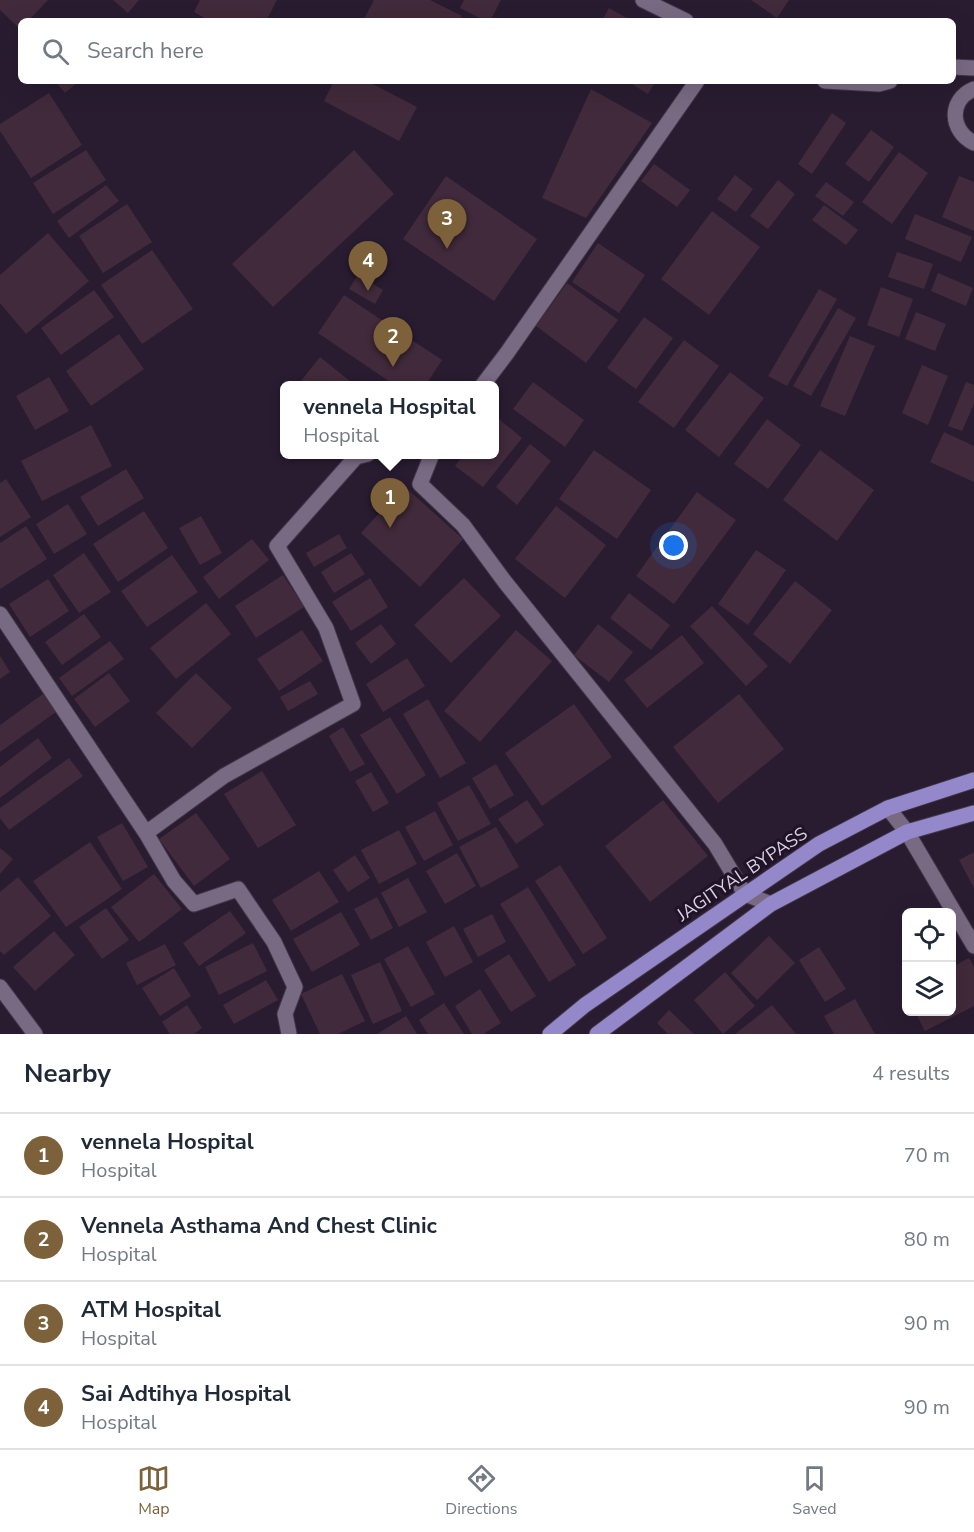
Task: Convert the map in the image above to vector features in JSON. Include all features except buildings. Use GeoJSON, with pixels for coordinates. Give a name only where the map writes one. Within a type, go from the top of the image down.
{"type":"FeatureCollection","features":[{"type":"Feature","properties":{"kind":"main road","name":"JAGITYAL BYPASS"},"geometry":{"type":"LineString","coordinates":[[550,1034],[585,1005],[819,844],[888,808],[974,780]]}},
{"type":"Feature","properties":{"kind":"main road"},"geometry":{"type":"LineString","coordinates":[[597,1034],[771,903],[907,832],[974,813]]}},
{"type":"Feature","properties":{"kind":"street"},"geometry":{"type":"LineString","coordinates":[[643,0],[680,18]]}},
{"type":"Feature","properties":{"kind":"street"},"geometry":{"type":"LineString","coordinates":[[956,67],[974,68]]}},
{"type":"Feature","properties":{"kind":"street"},"geometry":{"type":"LineString","coordinates":[[486,381],[695,84]]}},
{"type":"Feature","properties":{"kind":"street"},"geometry":{"type":"LineString","coordinates":[[974,89],[963,96],[957,104],[955,114],[960,133],[974,143]]}},
{"type":"Feature","properties":{"kind":"street"},"geometry":{"type":"LineString","coordinates":[[146,833],[224,776],[353,704],[326,628],[277,546],[354,459]]}},
{"type":"Feature","properties":{"kind":"street"},"geometry":{"type":"LineString","coordinates":[[430,459],[420,484],[463,525],[505,582],[715,844],[745,894],[771,903]]}},
{"type":"Feature","properties":{"kind":"street"},"geometry":{"type":"LineString","coordinates":[[0,614],[146,833],[174,881],[194,904],[238,889],[274,942],[295,987],[285,1014],[289,1034]]}},
{"type":"Feature","properties":{"kind":"street"},"geometry":{"type":"LineString","coordinates":[[888,808],[907,832],[974,946]]}},
{"type":"Feature","properties":{"kind":"street"},"geometry":{"type":"LineString","coordinates":[[0,987],[35,1034]]}},
{"type":"Feature","properties":{"kind":"place","name":"ATM Hospital"},"geometry":{"type":"Point","coordinates":[447,249]}},
{"type":"Feature","properties":{"kind":"place","name":"Sai Adtihya Hospital"},"geometry":{"type":"Point","coordinates":[368,291]}},
{"type":"Feature","properties":{"kind":"place","name":"Vennela Asthama And Chest Clinic"},"geometry":{"type":"Point","coordinates":[393,367]}},
{"type":"Feature","properties":{"kind":"place","name":"vennela Hospital"},"geometry":{"type":"Point","coordinates":[390,528]}}]}
